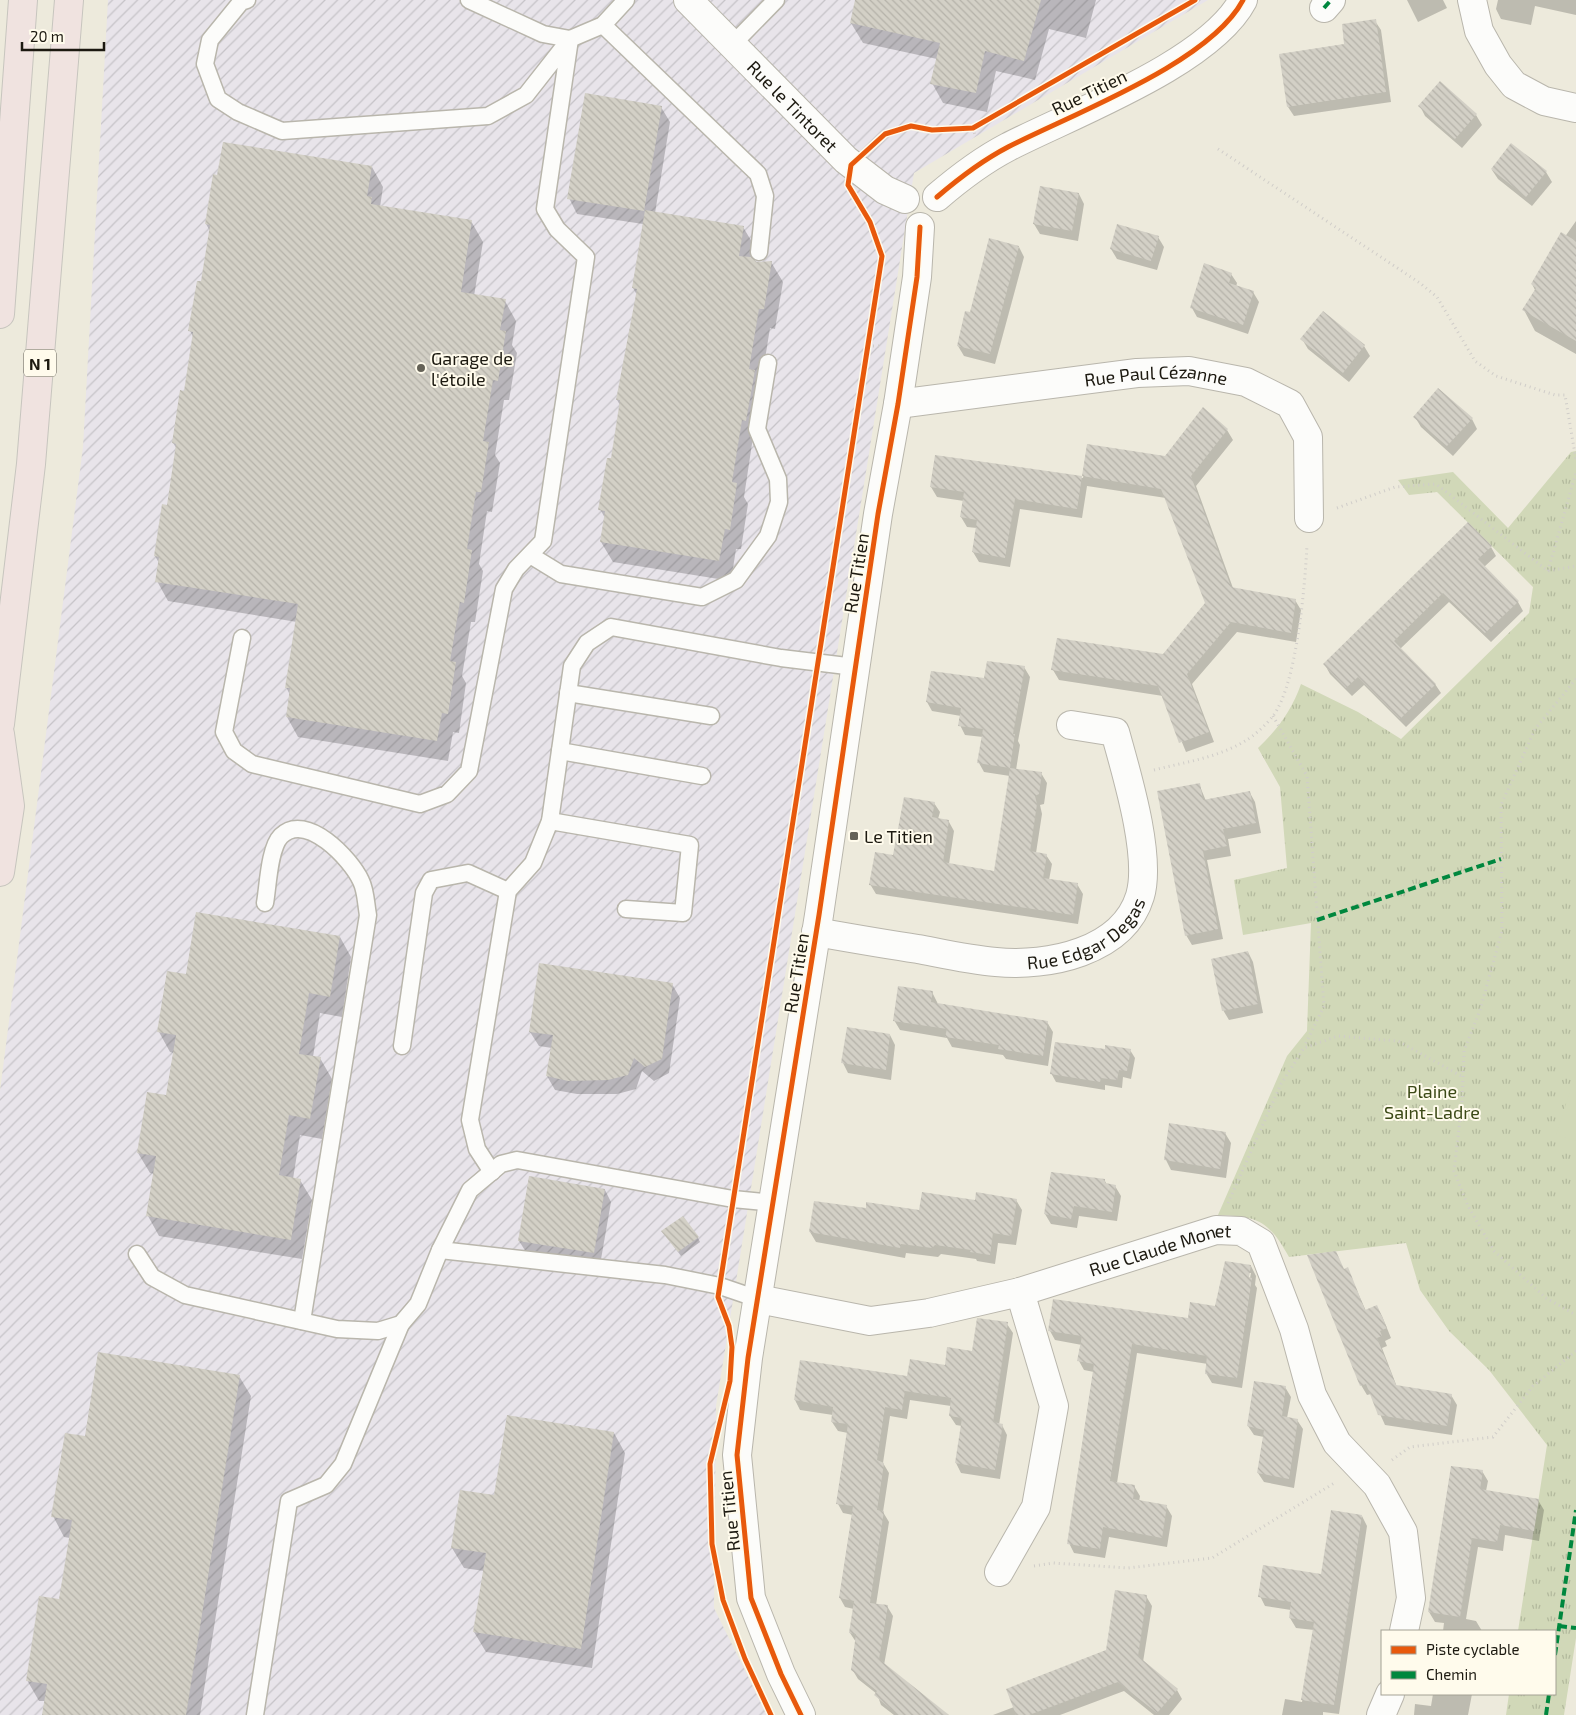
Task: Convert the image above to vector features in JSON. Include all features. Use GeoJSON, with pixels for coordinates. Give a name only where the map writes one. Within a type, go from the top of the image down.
{"type":"FeatureCollection","features":[{"type":"Feature","properties":{"kind":"highway"},"geometry":{"type":"LineString","coordinates":[[0,314],[2,265],[23,0]]}},
{"type":"Feature","properties":{"kind":"highway","name":"N 1"},"geometry":{"type":"LineString","coordinates":[[0,724],[31,464],[70,0]]}},
{"type":"Feature","properties":{"kind":"highway"},"geometry":{"type":"LineString","coordinates":[[0,734],[10,806],[0,872]]}},
{"type":"Feature","properties":{"kind":"street","name":"Rue le Tintoret"},"geometry":{"type":"LineString","coordinates":[[688,0],[846,160],[885,190],[905,199]]}},
{"type":"Feature","properties":{"kind":"street","name":"Rue Titien"},"geometry":{"type":"LineString","coordinates":[[937,197],[1006,148],[1155,75],[1202,45],[1238,10],[1243,0]]}},
{"type":"Feature","properties":{"kind":"street"},"geometry":{"type":"LineString","coordinates":[[1472,0],[1478,31],[1498,65],[1514,85],[1544,101],[1576,108]]}},
{"type":"Feature","properties":{"kind":"street"},"geometry":{"type":"LineString","coordinates":[[930,191],[937,197],[940,207],[938,218],[930,225],[920,227],[911,224],[905,217],[902,208],[905,199],[912,192],[930,191]]}},
{"type":"Feature","properties":{"kind":"street","name":"Rue Titien"},"geometry":{"type":"LineString","coordinates":[[802,1715],[781,1674],[751,1598],[737,1455],[748,1358],[816,932],[878,514],[898,404],[917,277],[920,227]]}},
{"type":"Feature","properties":{"kind":"street","name":"Rue Paul Cézanne"},"geometry":{"type":"LineString","coordinates":[[898,404],[1137,374],[1188,371],[1246,382],[1290,404],[1308,436],[1309,518]]}},
{"type":"Feature","properties":{"kind":"street","name":"Rue Edgar Degas"},"geometry":{"type":"LineString","coordinates":[[816,932],[997,963],[1048,961],[1079,953],[1111,938],[1129,920],[1141,895],[1143,852],[1127,776],[1115,732],[1071,725]]}},
{"type":"Feature","properties":{"kind":"street","name":"Rue Claude Monet"},"geometry":{"type":"LineString","coordinates":[[758,1299],[870,1321],[929,1313],[1020,1292],[1216,1230],[1241,1231],[1261,1243],[1294,1329],[1312,1395],[1337,1443],[1377,1485],[1403,1532],[1412,1598],[1404,1630]]}},
{"type":"Feature","properties":{"kind":"street"},"geometry":{"type":"LineString","coordinates":[[1000,1572],[1036,1506],[1054,1406],[1020,1292]]}},
{"type":"Feature","properties":{"kind":"street"},"geometry":{"type":"LineString","coordinates":[[1381,1715],[1390,1695]]}},
{"type":"Feature","properties":{"kind":"lane"},"geometry":{"type":"LineString","coordinates":[[469,0],[543,34],[570,39]]}},
{"type":"Feature","properties":{"kind":"lane"},"geometry":{"type":"LineString","coordinates":[[243,1],[210,40],[205,64],[218,99],[238,112],[282,131],[488,116],[526,95],[570,39],[603,25],[626,0]]}},
{"type":"Feature","properties":{"kind":"lane"},"geometry":{"type":"LineString","coordinates":[[732,45],[776,0]]}},
{"type":"Feature","properties":{"kind":"lane"},"geometry":{"type":"LineString","coordinates":[[603,25],[758,174],[765,196],[758,252]]}},
{"type":"Feature","properties":{"kind":"lane"},"geometry":{"type":"LineString","coordinates":[[242,638],[224,732],[234,751],[252,764],[420,804],[447,794],[469,772],[504,589],[516,569],[543,541],[586,257],[557,229],[545,209],[570,39]]}},
{"type":"Feature","properties":{"kind":"lane"},"geometry":{"type":"LineString","coordinates":[[530,555],[561,574],[702,597],[736,580],[768,536],[780,502],[778,480],[757,429],[768,363]]}},
{"type":"Feature","properties":{"kind":"lane"},"geometry":{"type":"LineString","coordinates":[[492,1172],[477,1149],[470,1120],[508,891],[533,863],[550,822],[572,666],[587,643],[611,627],[781,658],[855,667]]}},
{"type":"Feature","properties":{"kind":"lane"},"geometry":{"type":"LineString","coordinates":[[568,693],[711,716]]}},
{"type":"Feature","properties":{"kind":"lane"},"geometry":{"type":"LineString","coordinates":[[560,751],[702,776]]}},
{"type":"Feature","properties":{"kind":"lane"},"geometry":{"type":"LineString","coordinates":[[550,822],[690,845],[683,913],[626,909]]}},
{"type":"Feature","properties":{"kind":"lane"},"geometry":{"type":"LineString","coordinates":[[265,903],[275,845],[282,835],[299,829],[323,837],[343,854],[362,882],[368,915],[302,1321]]}},
{"type":"Feature","properties":{"kind":"lane"},"geometry":{"type":"LineString","coordinates":[[402,1046],[424,893],[431,880],[468,873],[508,891]]}},
{"type":"Feature","properties":{"kind":"lane"},"geometry":{"type":"LineString","coordinates":[[255,1715],[289,1501],[326,1485],[343,1464],[401,1324],[418,1304],[440,1250],[470,1190],[501,1164],[517,1160],[733,1199],[774,1203]]}},
{"type":"Feature","properties":{"kind":"lane"},"geometry":{"type":"LineString","coordinates":[[440,1250],[664,1275],[720,1286],[758,1299]]}},
{"type":"Feature","properties":{"kind":"lane"},"geometry":{"type":"LineString","coordinates":[[137,1254],[152,1277],[185,1295],[337,1329],[378,1331],[401,1324]]}},
{"type":"Feature","properties":{"kind":"path"},"geometry":{"type":"LineString","coordinates":[[1218,149],[1420,283],[1437,297],[1475,361],[1496,376],[1555,395],[1565,394],[1576,460]]}},
{"type":"Feature","properties":{"kind":"path"},"geometry":{"type":"LineString","coordinates":[[1548,571],[1576,472]]}},
{"type":"Feature","properties":{"kind":"path"},"geometry":{"type":"LineString","coordinates":[[1127,776],[1216,755],[1246,740],[1273,716],[1283,694],[1295,648],[1304,592],[1309,518],[1395,487],[1436,484],[1548,571],[1576,566]]}},
{"type":"Feature","properties":{"kind":"path"},"geometry":{"type":"LineString","coordinates":[[1576,679],[1535,729],[1501,805],[1502,931],[1480,1010],[1464,1051],[1454,1170],[1468,1206],[1494,1251],[1546,1298],[1576,1315]]}},
{"type":"Feature","properties":{"kind":"path"},"geometry":{"type":"LineString","coordinates":[[1216,1230],[1282,1084],[1304,1048],[1324,1006],[1307,776],[1273,716]]}},
{"type":"Feature","properties":{"kind":"path"},"geometry":{"type":"LineString","coordinates":[[1304,1048],[1338,1036],[1398,1041],[1463,1077]]}},
{"type":"Feature","properties":{"kind":"path"},"geometry":{"type":"LineString","coordinates":[[1000,1572],[1053,1563],[1128,1568],[1212,1558],[1361,1467],[1387,1463],[1410,1447],[1494,1438],[1533,1386],[1576,1351]]}},
{"type":"Feature","properties":{"kind":"shaded area"},"geometry":{"type":"Polygon","coordinates":[[[108,0],[1208,0],[914,173],[716,1406],[714,1608],[767,1715],[0,1715],[0,1091],[83,447],[108,0]]]}},
{"type":"Feature","properties":{"kind":"green space","name":"Plaine Saint-Ladre"},"geometry":{"type":"Polygon","coordinates":[[[1576,451],[1576,1638],[1564,1715],[1506,1715],[1509,1695],[1556,1695],[1556,1630],[1518,1630],[1547,1445],[1489,1370],[1449,1331],[1420,1290],[1406,1243],[1289,1257],[1275,1235],[1261,1223],[1243,1217],[1218,1215],[1287,1056],[1307,1031],[1311,923],[1243,935],[1234,880],[1287,868],[1280,787],[1258,748],[1284,719],[1301,684],[1358,712],[1401,739],[1529,613],[1533,587],[1437,492],[1409,495],[1398,480],[1453,472],[1508,528],[1571,452],[1576,451]]]}},
{"type":"Feature","properties":{"kind":"green space"},"geometry":{"type":"Polygon","coordinates":[[[1576,1073],[1576,1141],[1556,1135],[1576,1073]]]}},
{"type":"Feature","properties":{"kind":"building"},"geometry":{"type":"Polygon","coordinates":[[[855,0],[1041,0],[1024,61],[985,51],[976,93],[930,84],[940,43],[850,23],[855,0]]]}},
{"type":"Feature","properties":{"kind":"building"},"geometry":{"type":"Polygon","coordinates":[[[1376,19],[1386,92],[1287,107],[1279,54],[1344,44],[1342,24],[1376,19]]]}},
{"type":"Feature","properties":{"kind":"building"},"geometry":{"type":"Polygon","coordinates":[[[1440,81],[1477,114],[1455,139],[1418,106],[1440,81]]]}},
{"type":"Feature","properties":{"kind":"building"},"geometry":{"type":"Polygon","coordinates":[[[585,93],[662,106],[644,211],[567,199],[585,93]]]}},
{"type":"Feature","properties":{"kind":"building"},"geometry":{"type":"Polygon","coordinates":[[[223,142],[372,166],[367,196],[372,197],[371,204],[472,220],[461,292],[506,299],[500,330],[506,331],[498,381],[493,380],[483,441],[489,442],[481,492],[476,492],[467,549],[472,550],[464,603],[460,602],[450,661],[456,662],[448,714],[442,713],[437,741],[286,717],[290,688],[285,688],[298,604],[155,582],[159,557],[154,556],[162,504],[167,505],[176,444],[172,443],[180,390],[184,391],[193,332],[188,331],[197,281],[201,281],[210,225],[205,224],[213,174],[217,175],[223,142]]]}},
{"type":"Feature","properties":{"kind":"building"},"geometry":{"type":"Polygon","coordinates":[[[1511,143],[1547,171],[1526,197],[1491,169],[1511,143]]]}},
{"type":"Feature","properties":{"kind":"building"},"geometry":{"type":"Polygon","coordinates":[[[1040,186],[1079,193],[1072,231],[1033,224],[1040,186]]]}},
{"type":"Feature","properties":{"kind":"building"},"geometry":{"type":"Polygon","coordinates":[[[645,210],[744,226],[739,256],[751,257],[757,262],[772,261],[764,309],[759,309],[749,369],[755,370],[746,421],[742,420],[732,482],[737,483],[730,530],[725,529],[719,561],[600,542],[605,511],[598,510],[607,458],[611,458],[620,400],[616,400],[637,289],[632,288],[645,210]]]}},
{"type":"Feature","properties":{"kind":"building"},"geometry":{"type":"Polygon","coordinates":[[[1117,224],[1159,236],[1151,261],[1110,249],[1117,224]]]}},
{"type":"Feature","properties":{"kind":"building"},"geometry":{"type":"Polygon","coordinates":[[[1561,232],[1576,241],[1576,341],[1522,310],[1536,288],[1531,284],[1561,232]]]}},
{"type":"Feature","properties":{"kind":"building"},"geometry":{"type":"Polygon","coordinates":[[[989,238],[1019,246],[990,354],[957,346],[965,311],[970,312],[989,238]]]}},
{"type":"Feature","properties":{"kind":"building"},"geometry":{"type":"Polygon","coordinates":[[[1204,263],[1232,273],[1229,283],[1254,291],[1243,325],[1190,308],[1204,263]]]}},
{"type":"Feature","properties":{"kind":"building"},"geometry":{"type":"Polygon","coordinates":[[[1323,311],[1365,345],[1343,373],[1300,339],[1323,311]]]}},
{"type":"Feature","properties":{"kind":"building"},"geometry":{"type":"Polygon","coordinates":[[[1438,388],[1473,418],[1447,446],[1413,417],[1438,388]]]}},
{"type":"Feature","properties":{"kind":"building"},"geometry":{"type":"Polygon","coordinates":[[[1203,407],[1228,429],[1191,476],[1231,587],[1296,599],[1291,633],[1231,622],[1187,674],[1209,732],[1179,743],[1158,686],[1051,670],[1057,638],[1163,654],[1205,603],[1161,489],[1082,476],[1087,444],[1165,456],[1203,407]]]}},
{"type":"Feature","properties":{"kind":"building"},"geometry":{"type":"Polygon","coordinates":[[[935,455],[1082,476],[1077,509],[1015,499],[1005,558],[972,552],[977,520],[960,517],[964,492],[930,487],[935,455]]]}},
{"type":"Feature","properties":{"kind":"building"},"geometry":{"type":"Polygon","coordinates":[[[1468,522],[1492,546],[1478,559],[1519,601],[1485,633],[1443,593],[1394,641],[1436,684],[1400,719],[1358,677],[1346,688],[1323,664],[1468,522]]]}},
{"type":"Feature","properties":{"kind":"building"},"geometry":{"type":"Polygon","coordinates":[[[987,661],[1025,666],[1013,734],[1015,734],[1010,768],[977,763],[983,729],[958,726],[961,708],[926,702],[931,671],[984,678],[987,661]]]}},
{"type":"Feature","properties":{"kind":"building"},"geometry":{"type":"Polygon","coordinates":[[[1010,768],[1042,772],[1039,794],[1035,796],[1037,804],[1030,851],[1047,854],[1043,878],[1078,883],[1073,915],[869,885],[875,852],[893,855],[904,797],[935,802],[932,817],[949,820],[943,862],[994,871],[1010,768]]]}},
{"type":"Feature","properties":{"kind":"building"},"geometry":{"type":"Polygon","coordinates":[[[1200,783],[1203,800],[1250,791],[1256,823],[1223,829],[1227,846],[1203,851],[1218,929],[1185,936],[1157,791],[1200,783]]]}},
{"type":"Feature","properties":{"kind":"building"},"geometry":{"type":"Polygon","coordinates":[[[196,912],[340,936],[330,997],[309,993],[299,1054],[321,1057],[310,1119],[289,1115],[279,1175],[301,1179],[291,1240],[146,1216],[156,1156],[137,1153],[147,1092],[166,1095],[176,1035],[157,1032],[167,971],[186,974],[196,912]]]}},
{"type":"Feature","properties":{"kind":"building"},"geometry":{"type":"Polygon","coordinates":[[[1248,951],[1258,1004],[1222,1011],[1211,959],[1248,951]]]}},
{"type":"Feature","properties":{"kind":"building"},"geometry":{"type":"Polygon","coordinates":[[[539,963],[673,983],[662,1059],[645,1067],[634,1058],[628,1075],[608,1080],[568,1081],[546,1076],[553,1035],[529,1032],[539,963]]]}},
{"type":"Feature","properties":{"kind":"building"},"geometry":{"type":"Polygon","coordinates":[[[898,986],[933,991],[931,1002],[1048,1021],[1043,1056],[998,1049],[999,1045],[945,1037],[947,1029],[893,1021],[898,986]]]}},
{"type":"Feature","properties":{"kind":"building"},"geometry":{"type":"Polygon","coordinates":[[[847,1027],[890,1034],[886,1070],[841,1063],[847,1027]]]}},
{"type":"Feature","properties":{"kind":"building"},"geometry":{"type":"Polygon","coordinates":[[[1055,1042],[1105,1049],[1105,1045],[1131,1049],[1127,1071],[1119,1070],[1117,1080],[1101,1078],[1100,1082],[1050,1074],[1055,1042]]]}},
{"type":"Feature","properties":{"kind":"building"},"geometry":{"type":"Polygon","coordinates":[[[1169,1123],[1226,1132],[1220,1169],[1164,1160],[1169,1123]]]}},
{"type":"Feature","properties":{"kind":"building"},"geometry":{"type":"Polygon","coordinates":[[[1051,1172],[1105,1179],[1105,1183],[1116,1185],[1112,1212],[1074,1206],[1071,1219],[1044,1214],[1051,1172]]]}},
{"type":"Feature","properties":{"kind":"building"},"geometry":{"type":"Polygon","coordinates":[[[529,1176],[605,1189],[594,1253],[518,1241],[529,1176]]]}},
{"type":"Feature","properties":{"kind":"building"},"geometry":{"type":"Polygon","coordinates":[[[922,1192],[975,1200],[976,1192],[1017,1199],[1011,1236],[993,1233],[990,1255],[970,1252],[971,1250],[935,1245],[932,1248],[901,1244],[900,1248],[809,1232],[814,1201],[866,1208],[866,1202],[919,1210],[922,1192]]]}},
{"type":"Feature","properties":{"kind":"building"},"geometry":{"type":"Polygon","coordinates":[[[683,1216],[699,1237],[678,1252],[661,1231],[683,1216]]]}},
{"type":"Feature","properties":{"kind":"building"},"geometry":{"type":"Polygon","coordinates":[[[1336,1251],[1344,1269],[1348,1267],[1365,1310],[1377,1305],[1387,1328],[1380,1331],[1382,1336],[1377,1338],[1396,1385],[1452,1394],[1447,1426],[1378,1415],[1366,1384],[1360,1386],[1307,1255],[1336,1251]]]}},
{"type":"Feature","properties":{"kind":"building"},"geometry":{"type":"Polygon","coordinates":[[[1225,1261],[1251,1265],[1249,1277],[1252,1278],[1237,1378],[1205,1374],[1207,1356],[1132,1344],[1110,1481],[1135,1485],[1133,1499],[1167,1505],[1162,1538],[1103,1527],[1100,1549],[1067,1544],[1094,1364],[1077,1361],[1082,1336],[1048,1331],[1053,1299],[1188,1318],[1190,1302],[1215,1306],[1225,1261]]]}},
{"type":"Feature","properties":{"kind":"building"},"geometry":{"type":"Polygon","coordinates":[[[977,1318],[1008,1322],[993,1422],[1003,1424],[995,1470],[955,1463],[962,1418],[949,1416],[951,1398],[905,1391],[902,1410],[885,1407],[877,1460],[884,1463],[877,1510],[884,1511],[870,1603],[888,1605],[879,1659],[949,1715],[898,1715],[874,1695],[877,1691],[851,1670],[856,1634],[849,1633],[854,1601],[839,1598],[853,1506],[836,1504],[848,1424],[831,1422],[833,1407],[794,1400],[800,1360],[907,1376],[910,1359],[945,1365],[947,1347],[972,1351],[977,1318]]]}},
{"type":"Feature","properties":{"kind":"building"},"geometry":{"type":"Polygon","coordinates":[[[98,1352],[240,1375],[186,1715],[42,1715],[47,1684],[26,1681],[39,1596],[59,1599],[72,1520],[51,1517],[65,1433],[85,1436],[98,1352]]]}},
{"type":"Feature","properties":{"kind":"building"},"geometry":{"type":"Polygon","coordinates":[[[1254,1381],[1286,1386],[1282,1416],[1298,1419],[1289,1479],[1257,1473],[1264,1430],[1247,1426],[1254,1381]]]}},
{"type":"Feature","properties":{"kind":"building"},"geometry":{"type":"Polygon","coordinates":[[[507,1415],[614,1432],[581,1649],[473,1632],[486,1553],[451,1548],[460,1490],[494,1495],[507,1415]]]}},
{"type":"Feature","properties":{"kind":"building"},"geometry":{"type":"Polygon","coordinates":[[[1451,1466],[1483,1470],[1480,1489],[1539,1499],[1534,1531],[1500,1525],[1497,1542],[1472,1538],[1460,1617],[1428,1612],[1451,1466]]]}},
{"type":"Feature","properties":{"kind":"building"},"geometry":{"type":"Polygon","coordinates":[[[1331,1510],[1362,1515],[1334,1705],[1301,1700],[1314,1622],[1289,1618],[1291,1602],[1258,1597],[1263,1565],[1321,1574],[1331,1510]]]}},
{"type":"Feature","properties":{"kind":"building"},"geometry":{"type":"Polygon","coordinates":[[[1115,1590],[1147,1595],[1138,1656],[1178,1689],[1157,1713],[1118,1682],[1029,1715],[1016,1715],[1006,1689],[1106,1650],[1115,1590]]]}},
{"type":"Feature","properties":{"kind":"marked path"},"geometry":{"type":"LineString","coordinates":[[1324,8],[1331,0]]}},
{"type":"Feature","properties":{"kind":"marked path"},"geometry":{"type":"LineString","coordinates":[[1317,920],[1501,859]]}},
{"type":"Feature","properties":{"kind":"marked path"},"geometry":{"type":"LineString","coordinates":[[1556,1648],[1576,1510]]}},
{"type":"Feature","properties":{"kind":"marked path"},"geometry":{"type":"LineString","coordinates":[[1559,1626],[1576,1628]]}},
{"type":"Feature","properties":{"kind":"marked path"},"geometry":{"type":"LineString","coordinates":[[1546,1715],[1549,1695]]}},
{"type":"Feature","properties":{"kind":"cycle path"},"geometry":{"type":"LineString","coordinates":[[771,1715],[745,1659],[723,1600],[712,1544],[710,1464],[730,1381],[732,1347],[729,1326],[718,1297],[882,256],[870,222],[848,185],[851,165],[885,134],[911,126],[932,130],[973,128],[1195,0]]}},
{"type":"Feature","properties":{"kind":"cycle path"},"geometry":{"type":"LineString","coordinates":[[937,197],[953,183],[999,152],[1102,103],[1171,65],[1201,45],[1226,23],[1243,0]]}},
{"type":"Feature","properties":{"kind":"cycle path"},"geometry":{"type":"LineString","coordinates":[[801,1715],[781,1674],[751,1598],[737,1455],[748,1358],[819,915],[878,514],[898,404],[917,277],[920,227]]}},
{"type":"Feature","properties":{"kind":"place","name":"Garage de l'étoile"},"geometry":{"type":"Point","coordinates":[421,368]}},
{"type":"Feature","properties":{"kind":"place","name":"Le Titien"},"geometry":{"type":"Point","coordinates":[854,836]}}]}
